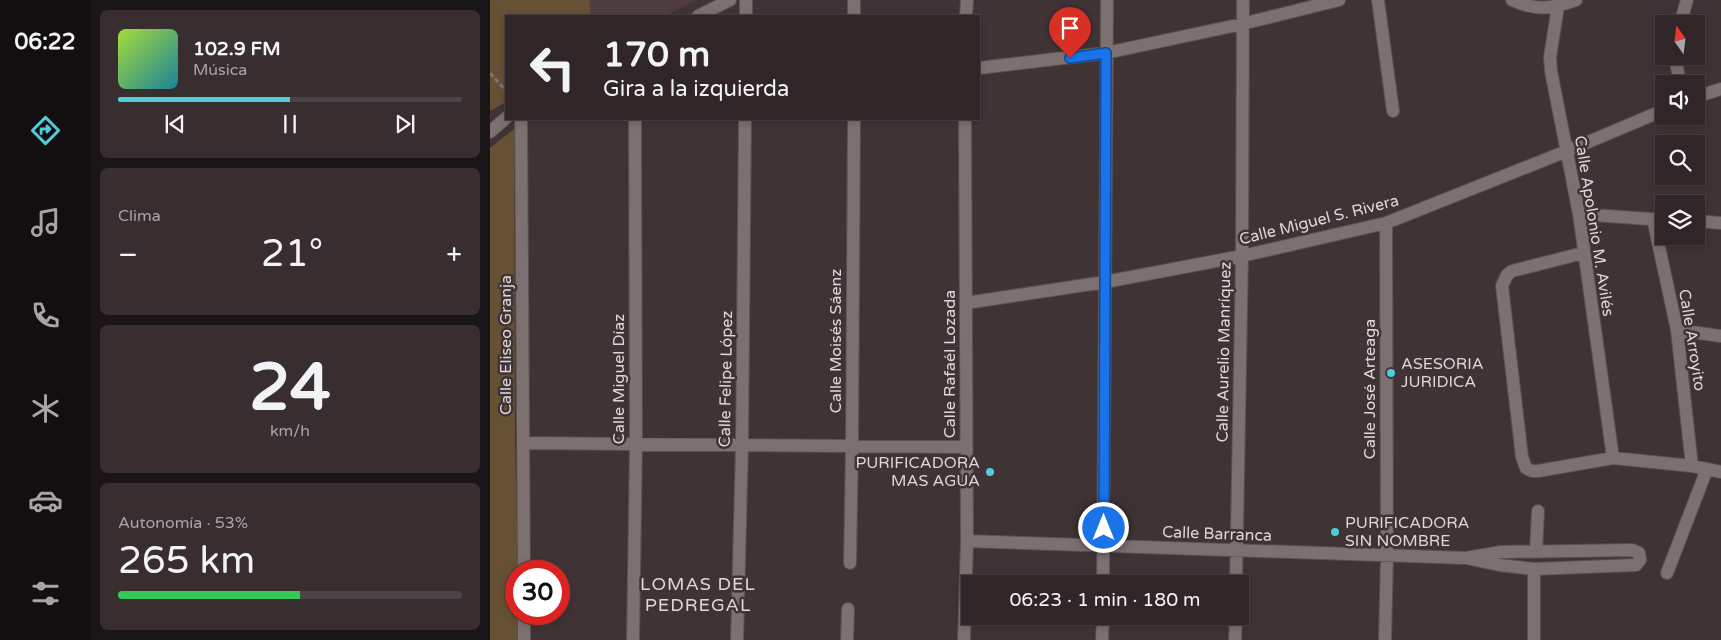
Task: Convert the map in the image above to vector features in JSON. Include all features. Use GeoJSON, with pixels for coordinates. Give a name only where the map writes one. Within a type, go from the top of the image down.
{"type":"FeatureCollection","features":[{"type":"Feature","properties":{"kind":"street"},"geometry":{"type":"LineString","coordinates":[[700,15],[730,0]]}},
{"type":"Feature","properties":{"kind":"street"},"geometry":{"type":"LineString","coordinates":[[746,0],[746,15]]}},
{"type":"Feature","properties":{"kind":"street"},"geometry":{"type":"LineString","coordinates":[[854,0],[854,15]]}},
{"type":"Feature","properties":{"kind":"street"},"geometry":{"type":"LineString","coordinates":[[966,15],[967,0]]}},
{"type":"Feature","properties":{"kind":"street"},"geometry":{"type":"LineString","coordinates":[[1104,575],[1104,282],[1107,0]]}},
{"type":"Feature","properties":{"kind":"street","name":"Calle Aurelio Manríquez"},"geometry":{"type":"LineString","coordinates":[[1236,575],[1242,256],[1243,0]]}},
{"type":"Feature","properties":{"kind":"street"},"geometry":{"type":"LineString","coordinates":[[980,68],[1106,53],[1242,24],[1339,0]]}},
{"type":"Feature","properties":{"kind":"street"},"geometry":{"type":"LineString","coordinates":[[1378,0],[1393,111]]}},
{"type":"Feature","properties":{"kind":"street"},"geometry":{"type":"LineString","coordinates":[[1512,0],[1530,7],[1576,0]]}},
{"type":"Feature","properties":{"kind":"street"},"geometry":{"type":"LineString","coordinates":[[1683,15],[1687,0]]}},
{"type":"Feature","properties":{"kind":"street","name":"Calle Apolonio M. Avilés"},"geometry":{"type":"LineString","coordinates":[[1558,3],[1550,57],[1579,214],[1613,458]]}},
{"type":"Feature","properties":{"kind":"street"},"geometry":{"type":"LineString","coordinates":[[1705,93],[1720,87]]}},
{"type":"Feature","properties":{"kind":"street","name":"Calle Miguel S. Rivera"},"geometry":{"type":"LineString","coordinates":[[966,303],[1104,282],[1242,256],[1386,223],[1655,114]]}},
{"type":"Feature","properties":{"kind":"street"},"geometry":{"type":"LineString","coordinates":[[490,132],[505,119]]}},
{"type":"Feature","properties":{"kind":"street","name":"Calle Eliseo Granja"},"geometry":{"type":"LineString","coordinates":[[521,120],[524,560]]}},
{"type":"Feature","properties":{"kind":"street","name":"Calle Miguel Díaz"},"geometry":{"type":"LineString","coordinates":[[633,640],[636,444],[635,120]]}},
{"type":"Feature","properties":{"kind":"street","name":"Calle Felipe López"},"geometry":{"type":"LineString","coordinates":[[737,640],[742,445],[745,120]]}},
{"type":"Feature","properties":{"kind":"street","name":"Calle Moisés Sáenz"},"geometry":{"type":"LineString","coordinates":[[850,563],[854,120]]}},
{"type":"Feature","properties":{"kind":"street","name":"Calle Rafaél Lozada"},"geometry":{"type":"LineString","coordinates":[[964,640],[967,541],[965,120]]}},
{"type":"Feature","properties":{"kind":"street"},"geometry":{"type":"LineString","coordinates":[[1579,214],[1655,220]]}},
{"type":"Feature","properties":{"kind":"street"},"geometry":{"type":"LineString","coordinates":[[1705,222],[1721,223]]}},
{"type":"Feature","properties":{"kind":"street","name":"Calle José Arteaga"},"geometry":{"type":"LineString","coordinates":[[1385,640],[1387,555],[1386,223]]}},
{"type":"Feature","properties":{"kind":"street","name":"Calle Arroyito"},"geometry":{"type":"LineString","coordinates":[[1662,245],[1677,330],[1692,466]]}},
{"type":"Feature","properties":{"kind":"street"},"geometry":{"type":"LineString","coordinates":[[1583,253],[1512,271],[1504,280],[1502,286],[1522,457],[1526,468],[1538,471],[1613,458],[1692,466],[1721,472]]}},
{"type":"Feature","properties":{"kind":"street"},"geometry":{"type":"LineString","coordinates":[[1677,330],[1721,336]]}},
{"type":"Feature","properties":{"kind":"street"},"geometry":{"type":"LineString","coordinates":[[523,443],[966,447]]}},
{"type":"Feature","properties":{"kind":"street"},"geometry":{"type":"LineString","coordinates":[[1667,574],[1707,469]]}},
{"type":"Feature","properties":{"kind":"street"},"geometry":{"type":"LineString","coordinates":[[1536,552],[1538,511]]}},
{"type":"Feature","properties":{"kind":"street","name":"Calle Barranca"},"geometry":{"type":"LineString","coordinates":[[967,541],[1466,558],[1499,565],[1534,569],[1636,565],[1640,560],[1638,553],[1632,550],[1501,552],[1466,558]]}},
{"type":"Feature","properties":{"kind":"street"},"geometry":{"type":"LineString","coordinates":[[1534,569],[1534,640]]}},
{"type":"Feature","properties":{"kind":"street"},"geometry":{"type":"LineString","coordinates":[[848,609],[848,640]]}},
{"type":"Feature","properties":{"kind":"street"},"geometry":{"type":"LineString","coordinates":[[524,625],[524,640]]}},
{"type":"Feature","properties":{"kind":"street"},"geometry":{"type":"LineString","coordinates":[[1102,640],[1103,625]]}},
{"type":"Feature","properties":{"kind":"street"},"geometry":{"type":"LineString","coordinates":[[1235,640],[1236,625]]}},
{"type":"Feature","properties":{"kind":"path"},"geometry":{"type":"LineString","coordinates":[[490,73],[505,90]]}},
{"type":"Feature","properties":{"kind":"shaded area"},"geometry":{"type":"Polygon","coordinates":[[[490,0],[589,0],[591,15],[505,15],[505,103],[490,111],[490,0]]]}},
{"type":"Feature","properties":{"kind":"shaded area"},"geometry":{"type":"Polygon","coordinates":[[[589,0],[696,0],[667,15],[591,15],[589,0]]]}},
{"type":"Feature","properties":{"kind":"shaded area"},"geometry":{"type":"Polygon","coordinates":[[[514,129],[515,440],[518,560],[505,560],[505,625],[519,625],[519,640],[490,640],[490,148],[514,129]]]}},
{"type":"Feature","properties":{"kind":"place","name":"ASESORIA JURIDICA"},"geometry":{"type":"Point","coordinates":[1391,373]}},
{"type":"Feature","properties":{"kind":"place","name":"PURIFICADORA MAS AGUA"},"geometry":{"type":"Point","coordinates":[990,472]}},
{"type":"Feature","properties":{"kind":"place","name":"PURIFICADORA SIN NOMBRE"},"geometry":{"type":"Point","coordinates":[1335,532]}},
{"type":"Feature","properties":{"kind":"district","name":"LOMAS DEL PEDREGAL"},"geometry":{"type":"Point","coordinates":[698,594]}},
{"type":"Feature","properties":{"kind":"route"},"geometry":{"type":"LineString","coordinates":[[1070,58],[1106,53],[1104,528]]}}]}
